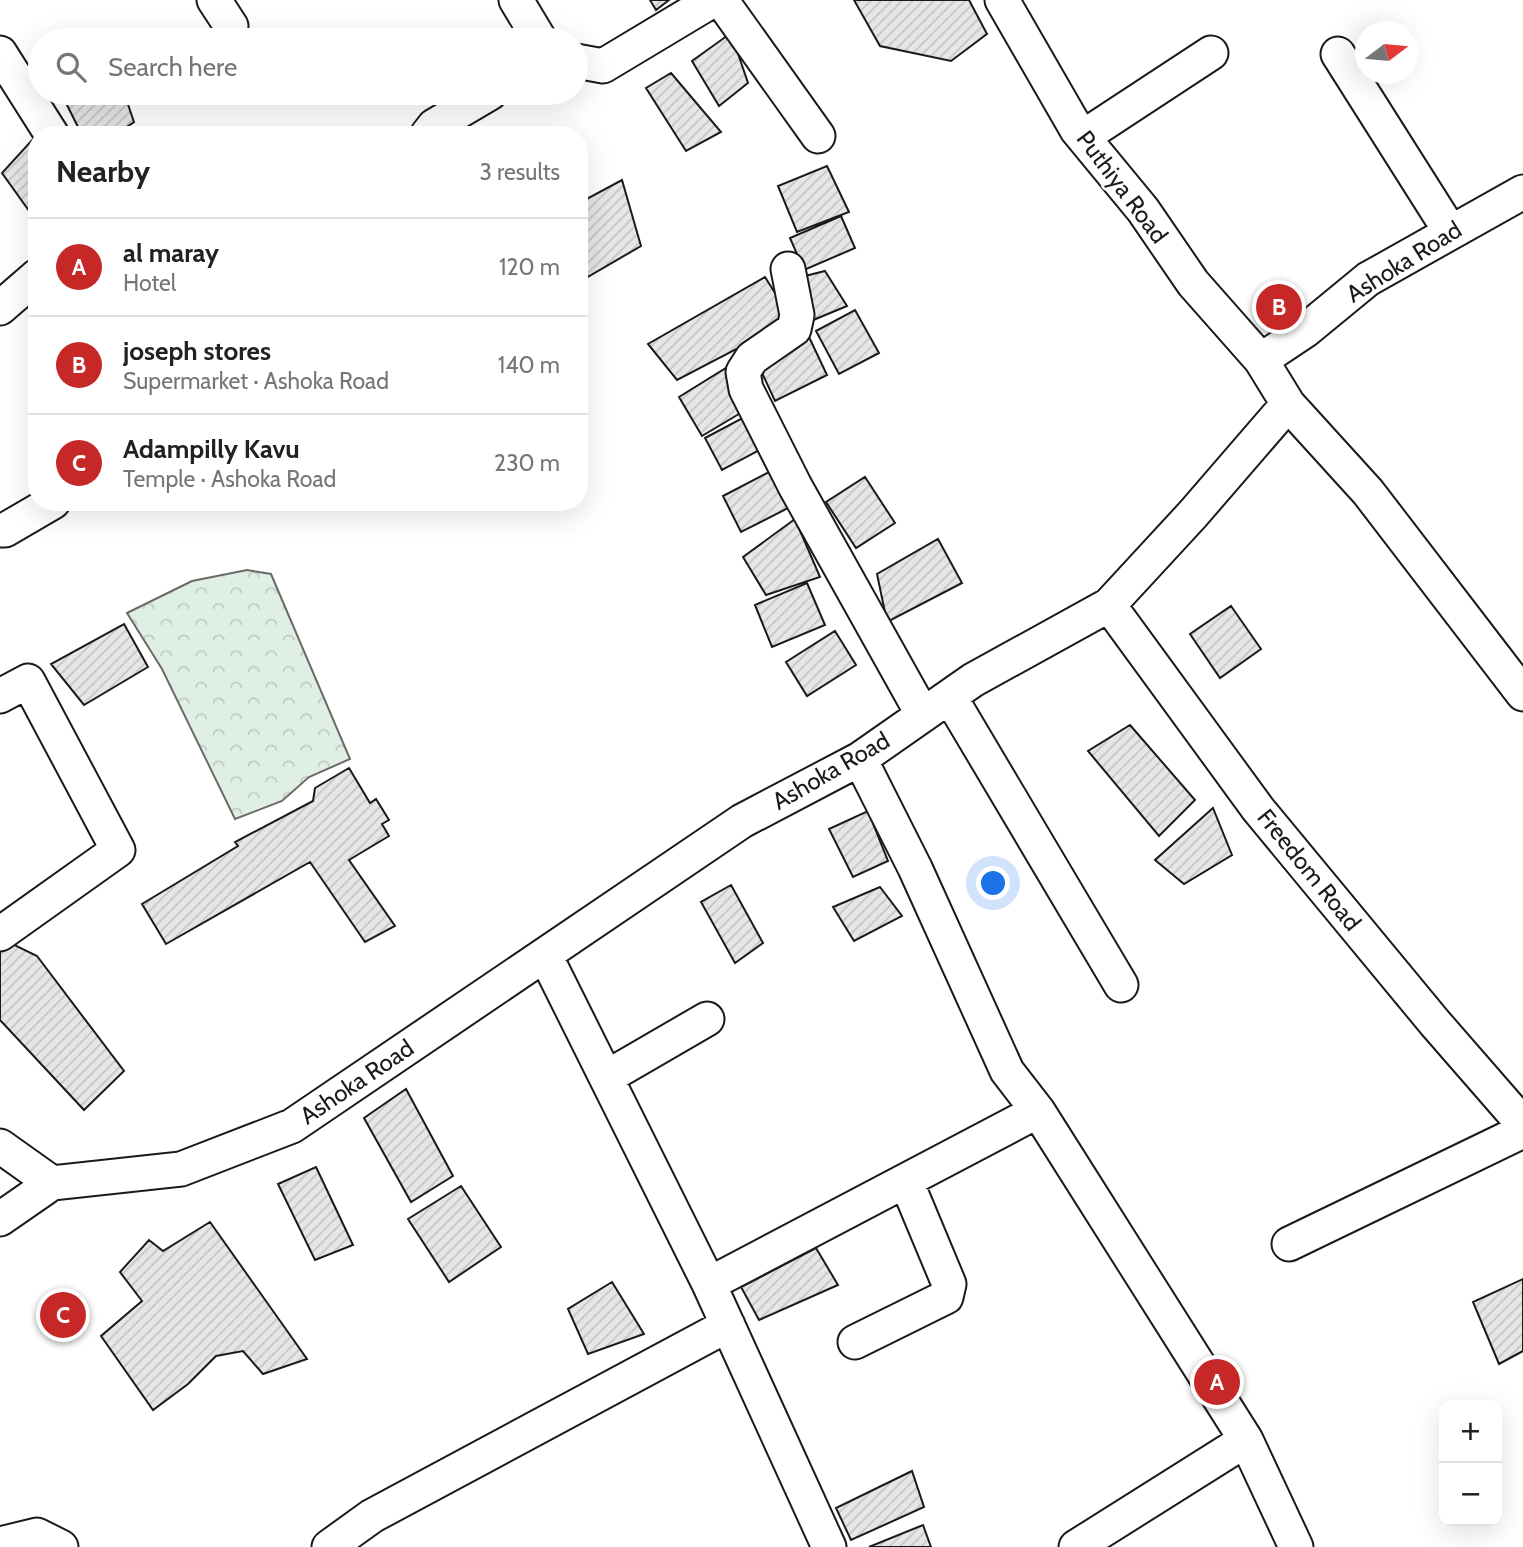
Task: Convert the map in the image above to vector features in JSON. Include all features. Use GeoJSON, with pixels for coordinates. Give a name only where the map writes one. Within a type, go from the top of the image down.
{"type":"FeatureCollection","features":[{"type":"Feature","properties":{"kind":"street"},"geometry":{"type":"LineString","coordinates":[[516,0],[533,28]]}},
{"type":"Feature","properties":{"kind":"street"},"geometry":{"type":"LineString","coordinates":[[588,63],[603,66],[713,0]]}},
{"type":"Feature","properties":{"kind":"street"},"geometry":{"type":"LineString","coordinates":[[721,0],[818,136]]}},
{"type":"Feature","properties":{"kind":"street","name":"Puthiya Road"},"geometry":{"type":"LineString","coordinates":[[1002,0],[1083,137],[1143,210],[1193,284],[1261,360]]}},
{"type":"Feature","properties":{"kind":"street"},"geometry":{"type":"LineString","coordinates":[[0,53],[28,97]]}},
{"type":"Feature","properties":{"kind":"street"},"geometry":{"type":"LineString","coordinates":[[1083,137],[1211,53]]}},
{"type":"Feature","properties":{"kind":"street"},"geometry":{"type":"LineString","coordinates":[[1338,54],[1450,231]]}},
{"type":"Feature","properties":{"kind":"street"},"geometry":{"type":"LineString","coordinates":[[33,105],[46,126]]}},
{"type":"Feature","properties":{"kind":"street"},"geometry":{"type":"LineString","coordinates":[[434,126],[470,105]]}},
{"type":"Feature","properties":{"kind":"street","name":"Ashoka Road"},"geometry":{"type":"LineString","coordinates":[[1261,360],[1306,330],[1368,279],[1523,192]]}},
{"type":"Feature","properties":{"kind":"street"},"geometry":{"type":"LineString","coordinates":[[788,269],[797,315],[794,329],[752,358],[743,372],[746,389],[794,486],[1121,985]]}},
{"type":"Feature","properties":{"kind":"street"},"geometry":{"type":"LineString","coordinates":[[0,308],[28,284]]}},
{"type":"Feature","properties":{"kind":"street"},"geometry":{"type":"LineString","coordinates":[[1261,360],[1287,404],[1368,492],[1523,694]]}},
{"type":"Feature","properties":{"kind":"street","name":"Ashoka Road"},"geometry":{"type":"LineString","coordinates":[[0,1219],[52,1183],[181,1169],[292,1126],[742,821],[860,759],[974,680],[1109,605],[1193,514],[1287,404]]}},
{"type":"Feature","properties":{"kind":"street"},"geometry":{"type":"LineString","coordinates":[[0,530],[5,530],[38,511]]}},
{"type":"Feature","properties":{"kind":"street","name":"Freedom Road"},"geometry":{"type":"LineString","coordinates":[[1109,605],[1258,809],[1435,1023],[1523,1124]]}},
{"type":"Feature","properties":{"kind":"street"},"geometry":{"type":"LineString","coordinates":[[0,696],[28,681],[118,850],[0,933]]}},
{"type":"Feature","properties":{"kind":"street"},"geometry":{"type":"LineString","coordinates":[[860,759],[915,868],[1007,1071],[1038,1111],[1246,1440],[1296,1547]]}},
{"type":"Feature","properties":{"kind":"street"},"geometry":{"type":"LineString","coordinates":[[545,955],[709,1284],[829,1547]]}},
{"type":"Feature","properties":{"kind":"street"},"geometry":{"type":"LineString","coordinates":[[607,1077],[707,1019]]}},
{"type":"Feature","properties":{"kind":"street"},"geometry":{"type":"LineString","coordinates":[[709,1284],[1038,1111]]}},
{"type":"Feature","properties":{"kind":"street"},"geometry":{"type":"LineString","coordinates":[[1289,1244],[1523,1131]]}},
{"type":"Feature","properties":{"kind":"street"},"geometry":{"type":"LineString","coordinates":[[0,1146],[52,1183]]}},
{"type":"Feature","properties":{"kind":"street"},"geometry":{"type":"LineString","coordinates":[[855,1342],[946,1297],[949,1284],[906,1181]]}},
{"type":"Feature","properties":{"kind":"street"},"geometry":{"type":"LineString","coordinates":[[329,1547],[372,1516],[728,1325]]}},
{"type":"Feature","properties":{"kind":"street"},"geometry":{"type":"LineString","coordinates":[[1076,1547],[1246,1440]]}},
{"type":"Feature","properties":{"kind":"street"},"geometry":{"type":"LineString","coordinates":[[0,1545],[37,1535],[61,1547]]}},
{"type":"Feature","properties":{"kind":"green space"},"geometry":{"type":"Polygon","coordinates":[[[247,570],[271,574],[350,759],[309,777],[282,801],[235,819],[162,669],[127,613],[192,581],[247,570]]]}},
{"type":"Feature","properties":{"kind":"building"},"geometry":{"type":"Polygon","coordinates":[[[650,0],[669,0],[656,10],[650,0]]]}},
{"type":"Feature","properties":{"kind":"building"},"geometry":{"type":"Polygon","coordinates":[[[854,0],[969,0],[987,34],[951,61],[880,46],[854,0]]]}},
{"type":"Feature","properties":{"kind":"building"},"geometry":{"type":"Polygon","coordinates":[[[731,33],[748,83],[719,106],[692,61],[731,33]]]}},
{"type":"Feature","properties":{"kind":"building"},"geometry":{"type":"Polygon","coordinates":[[[671,73],[721,132],[686,151],[646,88],[671,73]]]}},
{"type":"Feature","properties":{"kind":"building"},"geometry":{"type":"Polygon","coordinates":[[[67,105],[128,105],[134,122],[128,126],[78,126],[67,105]]]}},
{"type":"Feature","properties":{"kind":"building"},"geometry":{"type":"Polygon","coordinates":[[[28,144],[28,209],[2,173],[28,144]]]}},
{"type":"Feature","properties":{"kind":"building"},"geometry":{"type":"Polygon","coordinates":[[[827,166],[849,212],[797,232],[778,186],[827,166]]]}},
{"type":"Feature","properties":{"kind":"building"},"geometry":{"type":"Polygon","coordinates":[[[622,180],[641,246],[588,277],[588,198],[622,180]]]}},
{"type":"Feature","properties":{"kind":"building"},"geometry":{"type":"Polygon","coordinates":[[[841,216],[855,248],[804,270],[790,238],[841,216]]]}},
{"type":"Feature","properties":{"kind":"building"},"geometry":{"type":"Polygon","coordinates":[[[825,271],[847,306],[806,323],[797,278],[825,271]]]}},
{"type":"Feature","properties":{"kind":"building"},"geometry":{"type":"Polygon","coordinates":[[[765,277],[792,320],[677,380],[648,344],[765,277]]]}},
{"type":"Feature","properties":{"kind":"building"},"geometry":{"type":"Polygon","coordinates":[[[855,310],[879,353],[839,374],[816,331],[855,310]]]}},
{"type":"Feature","properties":{"kind":"building"},"geometry":{"type":"Polygon","coordinates":[[[809,337],[827,375],[775,401],[757,362],[809,337]]]}},
{"type":"Feature","properties":{"kind":"building"},"geometry":{"type":"Polygon","coordinates":[[[726,368],[749,408],[702,436],[679,397],[726,368]]]}},
{"type":"Feature","properties":{"kind":"building"},"geometry":{"type":"Polygon","coordinates":[[[752,413],[769,445],[722,470],[705,438],[752,413]]]}},
{"type":"Feature","properties":{"kind":"building"},"geometry":{"type":"Polygon","coordinates":[[[771,471],[790,507],[741,532],[723,496],[771,471]]]}},
{"type":"Feature","properties":{"kind":"building"},"geometry":{"type":"Polygon","coordinates":[[[865,477],[895,523],[856,548],[826,502],[865,477]]]}},
{"type":"Feature","properties":{"kind":"building"},"geometry":{"type":"Polygon","coordinates":[[[795,519],[820,577],[766,595],[743,557],[795,519]]]}},
{"type":"Feature","properties":{"kind":"building"},"geometry":{"type":"Polygon","coordinates":[[[938,539],[962,583],[887,622],[877,574],[938,539]]]}},
{"type":"Feature","properties":{"kind":"building"},"geometry":{"type":"Polygon","coordinates":[[[807,583],[825,625],[772,647],[755,605],[807,583]]]}},
{"type":"Feature","properties":{"kind":"building"},"geometry":{"type":"Polygon","coordinates":[[[1231,606],[1261,649],[1220,678],[1190,634],[1231,606]]]}},
{"type":"Feature","properties":{"kind":"building"},"geometry":{"type":"Polygon","coordinates":[[[124,624],[148,667],[84,705],[51,664],[124,624]]]}},
{"type":"Feature","properties":{"kind":"building"},"geometry":{"type":"Polygon","coordinates":[[[835,631],[856,665],[807,696],[786,662],[835,631]]]}},
{"type":"Feature","properties":{"kind":"building"},"geometry":{"type":"Polygon","coordinates":[[[1130,725],[1195,800],[1159,836],[1088,751],[1130,725]]]}},
{"type":"Feature","properties":{"kind":"building"},"geometry":{"type":"Polygon","coordinates":[[[349,768],[370,803],[376,799],[389,820],[382,824],[389,836],[349,860],[395,926],[365,942],[310,862],[166,944],[142,904],[238,846],[235,842],[313,801],[315,788],[349,768]]]}},
{"type":"Feature","properties":{"kind":"building"},"geometry":{"type":"Polygon","coordinates":[[[1213,808],[1232,855],[1184,884],[1155,860],[1213,808]]]}},
{"type":"Feature","properties":{"kind":"building"},"geometry":{"type":"Polygon","coordinates":[[[868,811],[888,861],[853,877],[829,829],[868,811]]]}},
{"type":"Feature","properties":{"kind":"building"},"geometry":{"type":"Polygon","coordinates":[[[731,885],[763,943],[735,963],[701,902],[731,885]]]}},
{"type":"Feature","properties":{"kind":"building"},"geometry":{"type":"Polygon","coordinates":[[[880,887],[902,916],[854,941],[833,907],[880,887]]]}},
{"type":"Feature","properties":{"kind":"building"},"geometry":{"type":"Polygon","coordinates":[[[0,938],[37,956],[124,1071],[84,1110],[0,1020],[0,938]]]}},
{"type":"Feature","properties":{"kind":"building"},"geometry":{"type":"Polygon","coordinates":[[[406,1089],[453,1176],[411,1202],[364,1118],[406,1089]]]}},
{"type":"Feature","properties":{"kind":"building"},"geometry":{"type":"Polygon","coordinates":[[[316,1167],[353,1245],[315,1260],[278,1184],[316,1167]]]}},
{"type":"Feature","properties":{"kind":"building"},"geometry":{"type":"Polygon","coordinates":[[[461,1186],[501,1247],[449,1282],[408,1219],[461,1186]]]}},
{"type":"Feature","properties":{"kind":"building"},"geometry":{"type":"Polygon","coordinates":[[[210,1222],[307,1359],[263,1374],[243,1351],[216,1356],[188,1384],[153,1410],[101,1336],[142,1301],[120,1272],[149,1240],[163,1251],[210,1222]]]}},
{"type":"Feature","properties":{"kind":"building"},"geometry":{"type":"Polygon","coordinates":[[[816,1248],[838,1285],[759,1320],[741,1287],[816,1248]]]}},
{"type":"Feature","properties":{"kind":"building"},"geometry":{"type":"Polygon","coordinates":[[[1523,1279],[1523,1351],[1499,1364],[1473,1302],[1523,1279]]]}},
{"type":"Feature","properties":{"kind":"building"},"geometry":{"type":"Polygon","coordinates":[[[612,1282],[644,1334],[588,1354],[568,1309],[612,1282]]]}},
{"type":"Feature","properties":{"kind":"building"},"geometry":{"type":"Polygon","coordinates":[[[912,1471],[924,1507],[851,1540],[836,1508],[912,1471]]]}},
{"type":"Feature","properties":{"kind":"building"},"geometry":{"type":"Polygon","coordinates":[[[923,1525],[931,1547],[869,1547],[923,1525]]]}},
{"type":"Feature","properties":{"kind":"place","name":"joseph stores"},"geometry":{"type":"Point","coordinates":[1279,307]}},
{"type":"Feature","properties":{"kind":"place","name":"Adampilly Kavu"},"geometry":{"type":"Point","coordinates":[63,1315]}},
{"type":"Feature","properties":{"kind":"place","name":"al maray"},"geometry":{"type":"Point","coordinates":[1217,1382]}}]}
